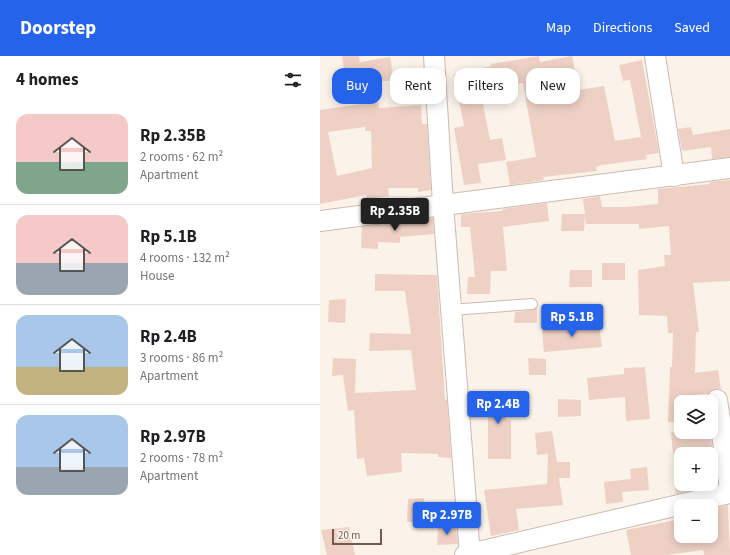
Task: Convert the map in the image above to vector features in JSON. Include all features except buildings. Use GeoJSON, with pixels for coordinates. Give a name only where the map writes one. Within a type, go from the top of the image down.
{"type":"FeatureCollection","features":[{"type":"Feature","properties":{"kind":"street"},"geometry":{"type":"LineString","coordinates":[[434,56],[468,555],[730,493]]}},
{"type":"Feature","properties":{"kind":"street"},"geometry":{"type":"LineString","coordinates":[[655,56],[674,176]]}},
{"type":"Feature","properties":{"kind":"street"},"geometry":{"type":"LineString","coordinates":[[320,221],[730,168]]}},
{"type":"Feature","properties":{"kind":"street"},"geometry":{"type":"LineString","coordinates":[[718,413],[730,489]]}},
{"type":"Feature","properties":{"kind":"lane"},"geometry":{"type":"LineString","coordinates":[[451,310],[532,304]]}}]}
